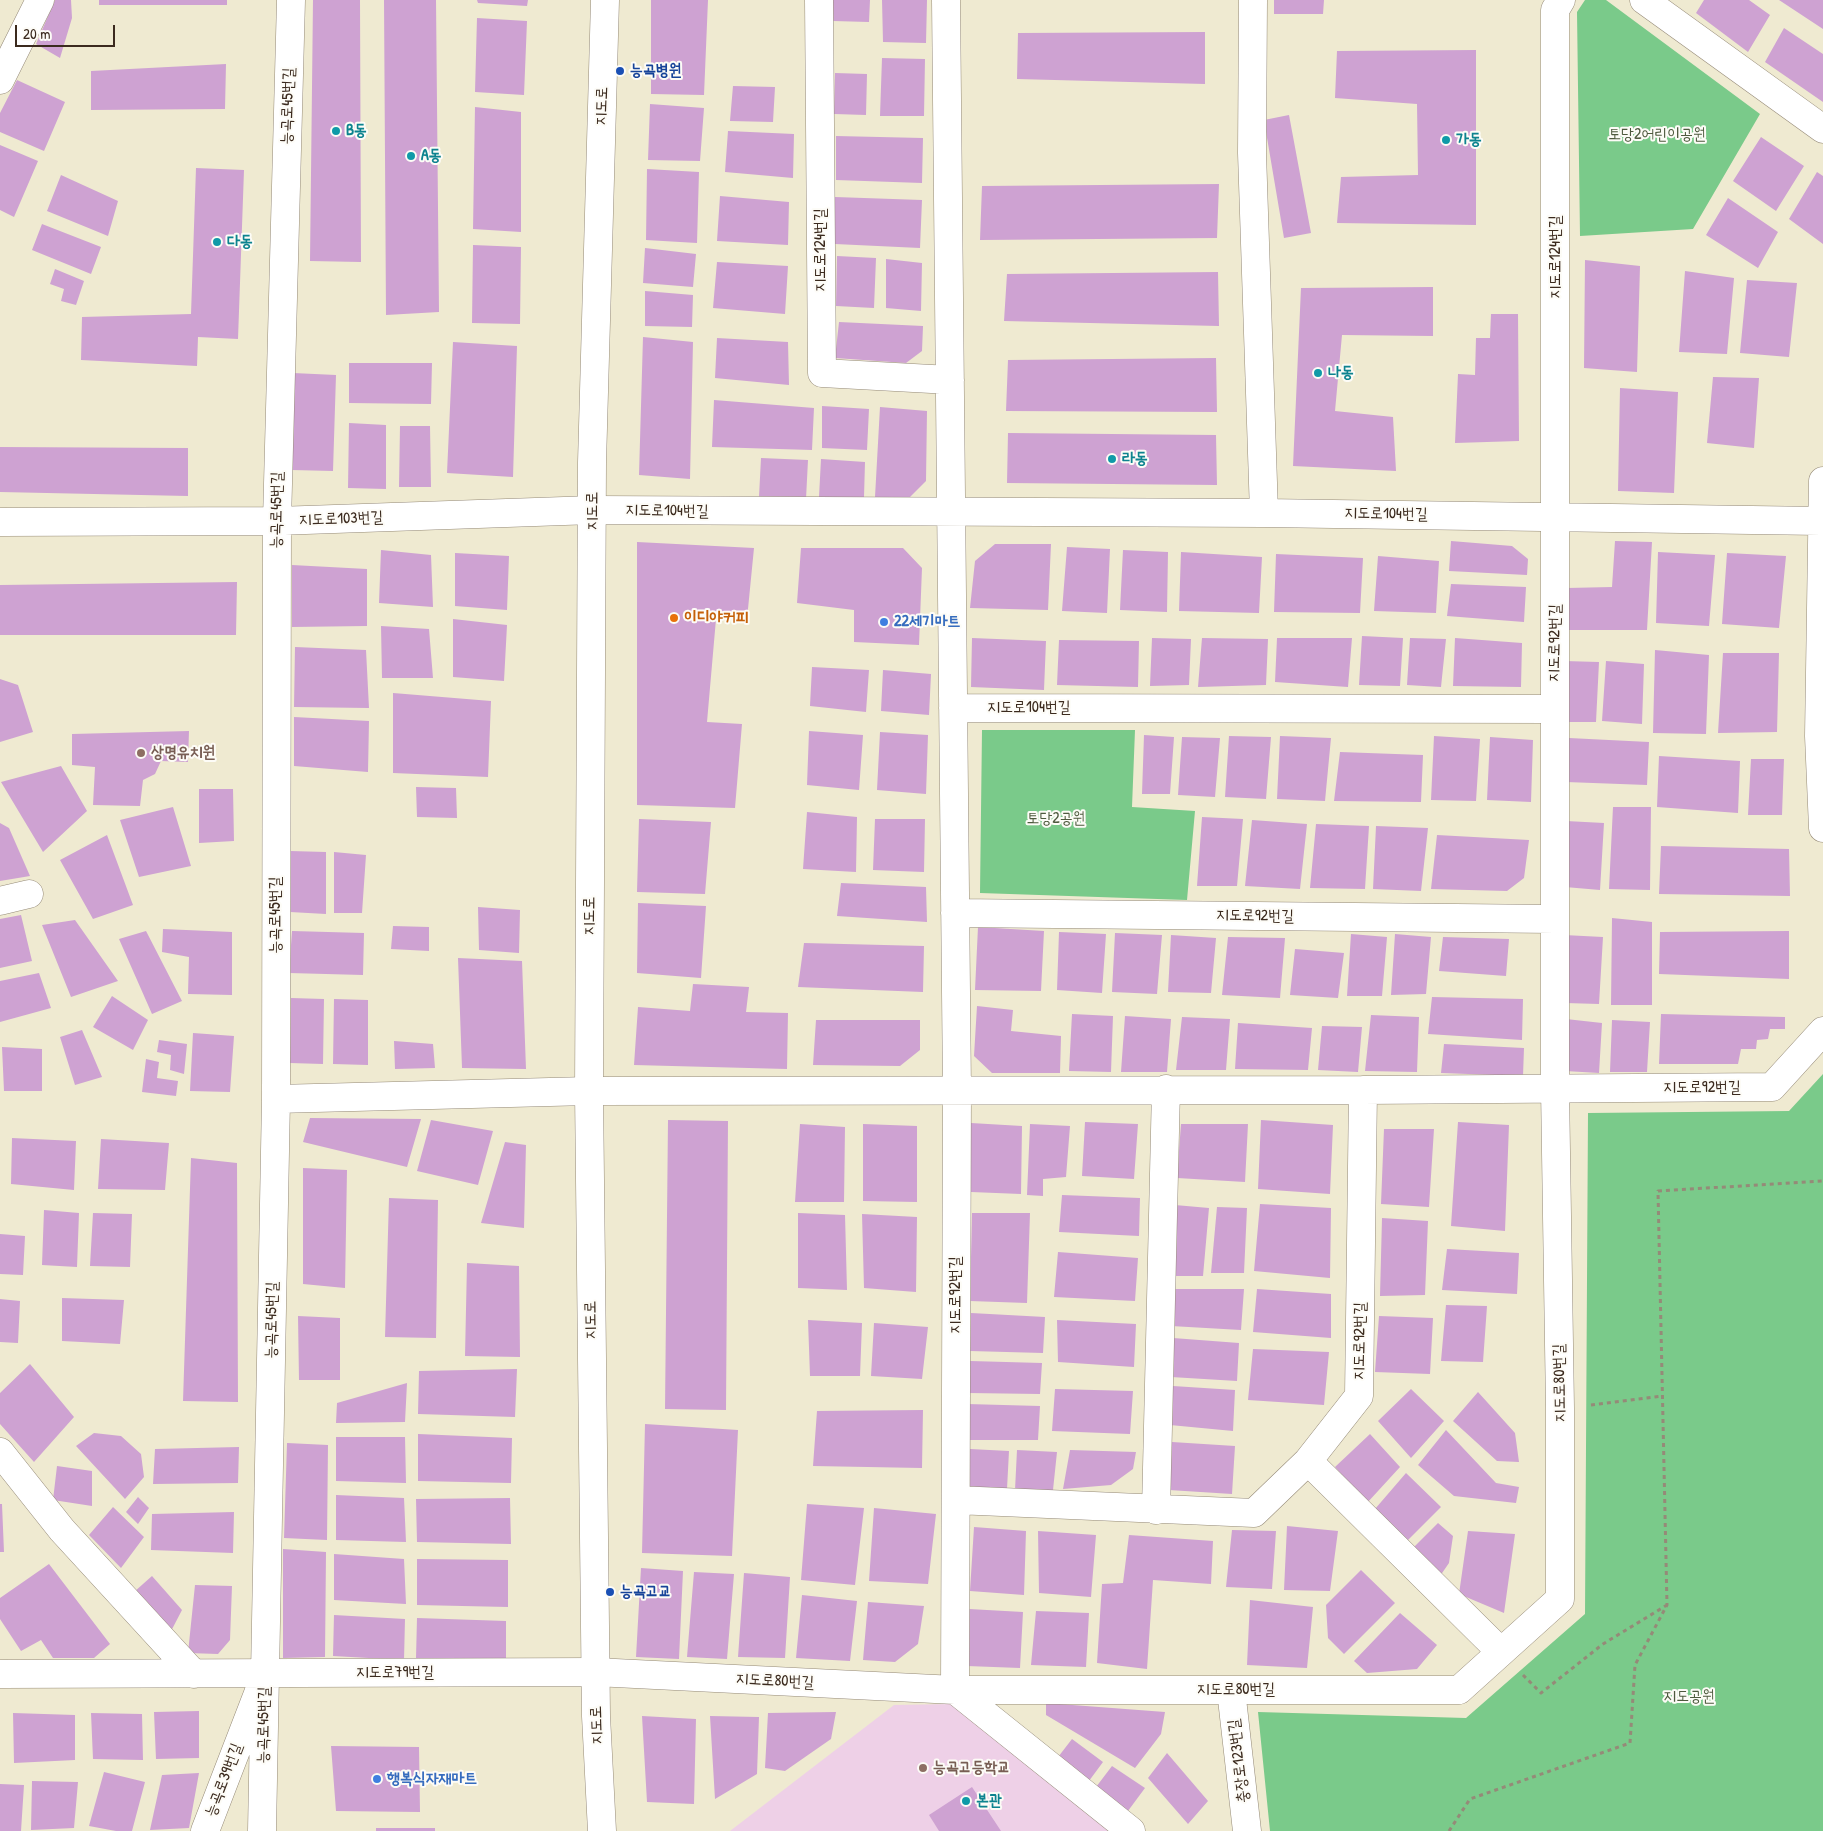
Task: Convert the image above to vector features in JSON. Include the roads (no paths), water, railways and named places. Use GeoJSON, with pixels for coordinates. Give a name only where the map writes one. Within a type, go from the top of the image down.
{"type":"FeatureCollection","features":[{"type":"Feature","properties":{"kind":"street"},"geometry":{"type":"LineString","coordinates":[[0,80],[40,0]]}},
{"type":"Feature","properties":{"kind":"street","name":"능곡로45번길"},"geometry":{"type":"LineString","coordinates":[[262,1831],[276,1099],[277,521],[291,0]]}},
{"type":"Feature","properties":{"kind":"street","name":"지도로"},"geometry":{"type":"LineString","coordinates":[[602,1831],[595,1672],[589,1091],[593,510],[605,0]]}},
{"type":"Feature","properties":{"kind":"street","name":"지도로124번길"},"geometry":{"type":"LineString","coordinates":[[819,0],[822,373],[950,380]]}},
{"type":"Feature","properties":{"kind":"street"},"geometry":{"type":"LineString","coordinates":[[946,0],[953,708]]}},
{"type":"Feature","properties":{"kind":"street"},"geometry":{"type":"LineString","coordinates":[[1254,0],[1252,153],[1264,513]]}},
{"type":"Feature","properties":{"kind":"street","name":"지도로124번길"},"geometry":{"type":"LineString","coordinates":[[1557,516],[1555,10],[1561,0]]}},
{"type":"Feature","properties":{"kind":"street"},"geometry":{"type":"LineString","coordinates":[[1644,0],[1823,129]]}},
{"type":"Feature","properties":{"kind":"street"},"geometry":{"type":"LineString","coordinates":[[1823,480],[1821,521],[1823,828]]}},
{"type":"Feature","properties":{"kind":"street","name":"지도로103번길"},"geometry":{"type":"LineString","coordinates":[[0,522],[277,521],[593,510]]}},
{"type":"Feature","properties":{"kind":"street","name":"지도로104번길"},"geometry":{"type":"LineString","coordinates":[[593,510],[1264,513],[1821,521]]}},
{"type":"Feature","properties":{"kind":"street","name":"지도로92번길"},"geometry":{"type":"LineString","coordinates":[[1555,1088],[1557,516]]}},
{"type":"Feature","properties":{"kind":"street","name":"지도로104번길"},"geometry":{"type":"LineString","coordinates":[[953,708],[1555,709]]}},
{"type":"Feature","properties":{"kind":"street","name":"지도로92번길"},"geometry":{"type":"LineString","coordinates":[[953,708],[957,1090],[955,1690]]}},
{"type":"Feature","properties":{"kind":"street"},"geometry":{"type":"LineString","coordinates":[[0,902],[29,894]]}},
{"type":"Feature","properties":{"kind":"street","name":"지도로92번길"},"geometry":{"type":"LineString","coordinates":[[956,913],[1555,919]]}},
{"type":"Feature","properties":{"kind":"street","name":"지도로92번길"},"geometry":{"type":"LineString","coordinates":[[276,1099],[589,1091],[1772,1088],[1823,1031]]}},
{"type":"Feature","properties":{"kind":"street","name":"지도로80번길"},"geometry":{"type":"LineString","coordinates":[[595,1672],[955,1690],[1459,1690],[1560,1600],[1560,1408],[1555,1088]]}},
{"type":"Feature","properties":{"kind":"street"},"geometry":{"type":"LineString","coordinates":[[1156,1510],[1166,1089]]}},
{"type":"Feature","properties":{"kind":"street","name":"지도로92번길"},"geometry":{"type":"LineString","coordinates":[[956,1500],[1254,1513],[1308,1461],[1359,1396],[1363,1090]]}},
{"type":"Feature","properties":{"kind":"street"},"geometry":{"type":"LineString","coordinates":[[0,1452],[62,1530],[194,1674]]}},
{"type":"Feature","properties":{"kind":"street"},"geometry":{"type":"LineString","coordinates":[[1308,1461],[1501,1652]]}},
{"type":"Feature","properties":{"kind":"street","name":"지도로79번길"},"geometry":{"type":"LineString","coordinates":[[0,1674],[595,1672]]}},
{"type":"Feature","properties":{"kind":"street","name":"능곡로39번길"},"geometry":{"type":"LineString","coordinates":[[205,1831],[266,1673]]}},
{"type":"Feature","properties":{"kind":"street"},"geometry":{"type":"LineString","coordinates":[[955,1690],[1131,1831]]}},
{"type":"Feature","properties":{"kind":"street","name":"충장로123번길"},"geometry":{"type":"LineString","coordinates":[[1231,1690],[1247,1831]]}},
{"type":"Feature","properties":{"kind":"place","name":"능곡병원"},"geometry":{"type":"Point","coordinates":[620,71]}},
{"type":"Feature","properties":{"kind":"place","name":"B동"},"geometry":{"type":"Point","coordinates":[336,131]}},
{"type":"Feature","properties":{"kind":"place","name":"가동"},"geometry":{"type":"Point","coordinates":[1446,140]}},
{"type":"Feature","properties":{"kind":"place","name":"A동"},"geometry":{"type":"Point","coordinates":[411,156]}},
{"type":"Feature","properties":{"kind":"place","name":"다동"},"geometry":{"type":"Point","coordinates":[217,242]}},
{"type":"Feature","properties":{"kind":"place","name":"나동"},"geometry":{"type":"Point","coordinates":[1318,373]}},
{"type":"Feature","properties":{"kind":"place","name":"라동"},"geometry":{"type":"Point","coordinates":[1112,459]}},
{"type":"Feature","properties":{"kind":"place","name":"이디야커피"},"geometry":{"type":"Point","coordinates":[674,618]}},
{"type":"Feature","properties":{"kind":"place","name":"22세기마트"},"geometry":{"type":"Point","coordinates":[884,622]}},
{"type":"Feature","properties":{"kind":"place","name":"상명유치원"},"geometry":{"type":"Point","coordinates":[141,753]}},
{"type":"Feature","properties":{"kind":"place","name":"능곡고교"},"geometry":{"type":"Point","coordinates":[610,1592]}},
{"type":"Feature","properties":{"kind":"place","name":"능곡고등학교"},"geometry":{"type":"Point","coordinates":[923,1768]}},
{"type":"Feature","properties":{"kind":"place","name":"행복식자재마트"},"geometry":{"type":"Point","coordinates":[377,1779]}},
{"type":"Feature","properties":{"kind":"place","name":"본관"},"geometry":{"type":"Point","coordinates":[966,1801]}},
{"type":"Feature","properties":{"kind":"park label","name":"토당2어린이공원"},"geometry":{"type":"Point","coordinates":[1657,135]}},
{"type":"Feature","properties":{"kind":"park label","name":"토당2공원"},"geometry":{"type":"Point","coordinates":[1056,819]}},
{"type":"Feature","properties":{"kind":"park label","name":"지도공원"},"geometry":{"type":"Point","coordinates":[1689,1697]}}]}
